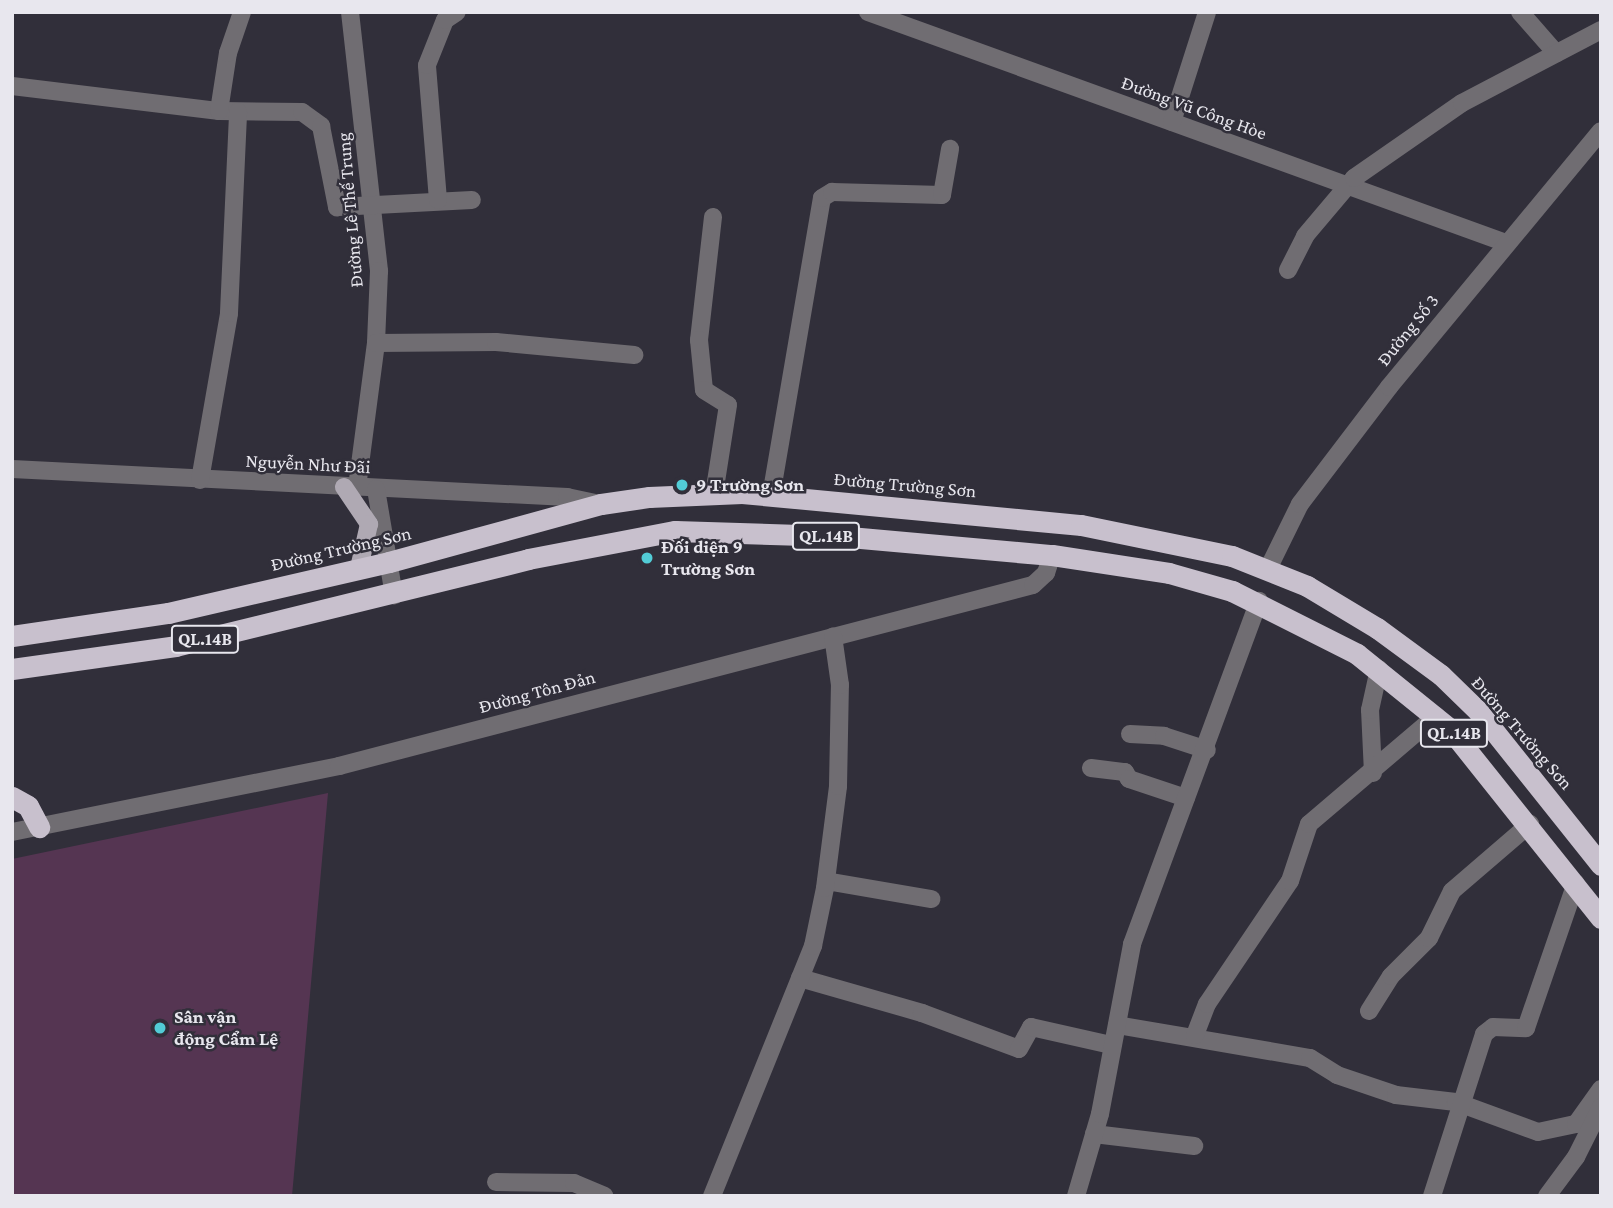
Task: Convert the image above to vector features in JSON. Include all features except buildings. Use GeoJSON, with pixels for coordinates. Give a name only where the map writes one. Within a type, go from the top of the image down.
{"type":"FeatureCollection","features":[{"type":"Feature","properties":{"kind":"highway","name":"Đường Trường Sơn"},"geometry":{"type":"LineString","coordinates":[[12,636],[169,613],[389,562],[601,504],[714,494],[771,496],[1081,525],[1222,554],[1268,569],[1377,628],[1441,675],[1520,759],[1601,865]]}},
{"type":"Feature","properties":{"kind":"highway","name":"QL.14B"},"geometry":{"type":"LineString","coordinates":[[12,668],[175,646],[394,595],[528,559],[675,531],[838,536],[1052,555],[1169,573],[1259,601],[1379,669],[1436,716],[1530,824],[1601,918]]}},
{"type":"Feature","properties":{"kind":"highway"},"geometry":{"type":"LineString","coordinates":[[12,797],[28,806],[39,827]]}},
{"type":"Feature","properties":{"kind":"main road"},"geometry":{"type":"LineString","coordinates":[[350,487],[369,524],[359,569]]}},
{"type":"Feature","properties":{"kind":"street"},"geometry":{"type":"LineString","coordinates":[[219,111],[228,53],[242,12]]}},
{"type":"Feature","properties":{"kind":"street","name":"Đường Lê Thế Trung"},"geometry":{"type":"LineString","coordinates":[[350,12],[379,271],[376,343],[350,487]]}},
{"type":"Feature","properties":{"kind":"street"},"geometry":{"type":"LineString","coordinates":[[438,200],[426,65],[442,25],[457,12]]}},
{"type":"Feature","properties":{"kind":"street","name":"Đường Vũ Công Hòe"},"geometry":{"type":"LineString","coordinates":[[868,12],[1506,243]]}},
{"type":"Feature","properties":{"kind":"street"},"geometry":{"type":"LineString","coordinates":[[1172,122],[1207,12]]}},
{"type":"Feature","properties":{"kind":"street"},"geometry":{"type":"LineString","coordinates":[[1520,12],[1556,53]]}},
{"type":"Feature","properties":{"kind":"street"},"geometry":{"type":"LineString","coordinates":[[1288,270],[1305,236],[1346,186],[1462,103],[1601,30]]}},
{"type":"Feature","properties":{"kind":"street"},"geometry":{"type":"LineString","coordinates":[[12,86],[219,111],[314,117],[321,126],[337,207],[372,201],[472,200]]}},
{"type":"Feature","properties":{"kind":"street"},"geometry":{"type":"LineString","coordinates":[[200,480],[229,313],[238,112]]}},
{"type":"Feature","properties":{"kind":"street","name":"Đường Số 3"},"geometry":{"type":"LineString","coordinates":[[1268,569],[1300,503],[1506,243],[1601,131]]}},
{"type":"Feature","properties":{"kind":"street"},"geometry":{"type":"LineString","coordinates":[[771,496],[822,198],[832,192],[942,195],[950,149]]}},
{"type":"Feature","properties":{"kind":"street"},"geometry":{"type":"LineString","coordinates":[[713,218],[699,340],[705,390],[728,405],[714,494]]}},
{"type":"Feature","properties":{"kind":"street"},"geometry":{"type":"LineString","coordinates":[[376,343],[496,342],[634,355]]}},
{"type":"Feature","properties":{"kind":"street","name":"Nguyễn Như Đãi"},"geometry":{"type":"LineString","coordinates":[[12,469],[567,497],[601,504]]}},
{"type":"Feature","properties":{"kind":"street"},"geometry":{"type":"LineString","coordinates":[[376,489],[394,595]]}},
{"type":"Feature","properties":{"kind":"street","name":"Đường Tôn Đản"},"geometry":{"type":"LineString","coordinates":[[12,832],[339,766],[1033,585],[1052,555]]}},
{"type":"Feature","properties":{"kind":"street"},"geometry":{"type":"LineString","coordinates":[[1076,1196],[1094,1134],[1132,944],[1186,798],[1207,750],[1259,601]]}},
{"type":"Feature","properties":{"kind":"street"},"geometry":{"type":"LineString","coordinates":[[712,1196],[800,978],[826,881],[838,786],[840,685],[833,636]]}},
{"type":"Feature","properties":{"kind":"street"},"geometry":{"type":"LineString","coordinates":[[1373,773],[1370,710],[1379,669]]}},
{"type":"Feature","properties":{"kind":"street"},"geometry":{"type":"LineString","coordinates":[[1195,1035],[1207,1003],[1290,881],[1303,834],[1436,716]]}},
{"type":"Feature","properties":{"kind":"street"},"geometry":{"type":"LineString","coordinates":[[1130,734],[1164,736],[1207,750]]}},
{"type":"Feature","properties":{"kind":"street"},"geometry":{"type":"LineString","coordinates":[[1091,768],[1125,772],[1129,779],[1186,798]]}},
{"type":"Feature","properties":{"kind":"street"},"geometry":{"type":"LineString","coordinates":[[1369,1011],[1391,976],[1429,938],[1452,891],[1530,824]]}},
{"type":"Feature","properties":{"kind":"street"},"geometry":{"type":"LineString","coordinates":[[826,881],[931,899]]}},
{"type":"Feature","properties":{"kind":"street"},"geometry":{"type":"LineString","coordinates":[[1432,1196],[1484,1034],[1493,1027],[1523,1030],[1528,1024],[1576,883]]}},
{"type":"Feature","properties":{"kind":"street"},"geometry":{"type":"LineString","coordinates":[[800,978],[922,1013],[1019,1049],[1031,1027],[1111,1045]]}},
{"type":"Feature","properties":{"kind":"street"},"geometry":{"type":"LineString","coordinates":[[1117,1025],[1195,1035],[1310,1058],[1337,1075],[1396,1096],[1463,1104],[1554,1133],[1576,1124],[1601,1089]]}},
{"type":"Feature","properties":{"kind":"street"},"geometry":{"type":"LineString","coordinates":[[1547,1196],[1576,1157],[1601,1107]]}},
{"type":"Feature","properties":{"kind":"street"},"geometry":{"type":"LineString","coordinates":[[1094,1134],[1194,1146]]}},
{"type":"Feature","properties":{"kind":"street"},"geometry":{"type":"LineString","coordinates":[[496,1182],[574,1183],[604,1196]]}},
{"type":"Feature","properties":{"kind":"shaded area","name":"Sân vận động Cẩm Lệ"},"geometry":{"type":"Polygon","coordinates":[[[328,793],[292,1196],[12,1196],[12,859],[328,793]]]}},
{"type":"Feature","properties":{"kind":"place","name":"9 Trường Sơn"},"geometry":{"type":"Point","coordinates":[682,485]}},
{"type":"Feature","properties":{"kind":"place","name":"Đối diện 9 Trường Sơn"},"geometry":{"type":"Point","coordinates":[647,558]}},
{"type":"Feature","properties":{"kind":"place","name":"Sân vận động Cẩm Lệ"},"geometry":{"type":"Point","coordinates":[160,1028]}}]}
